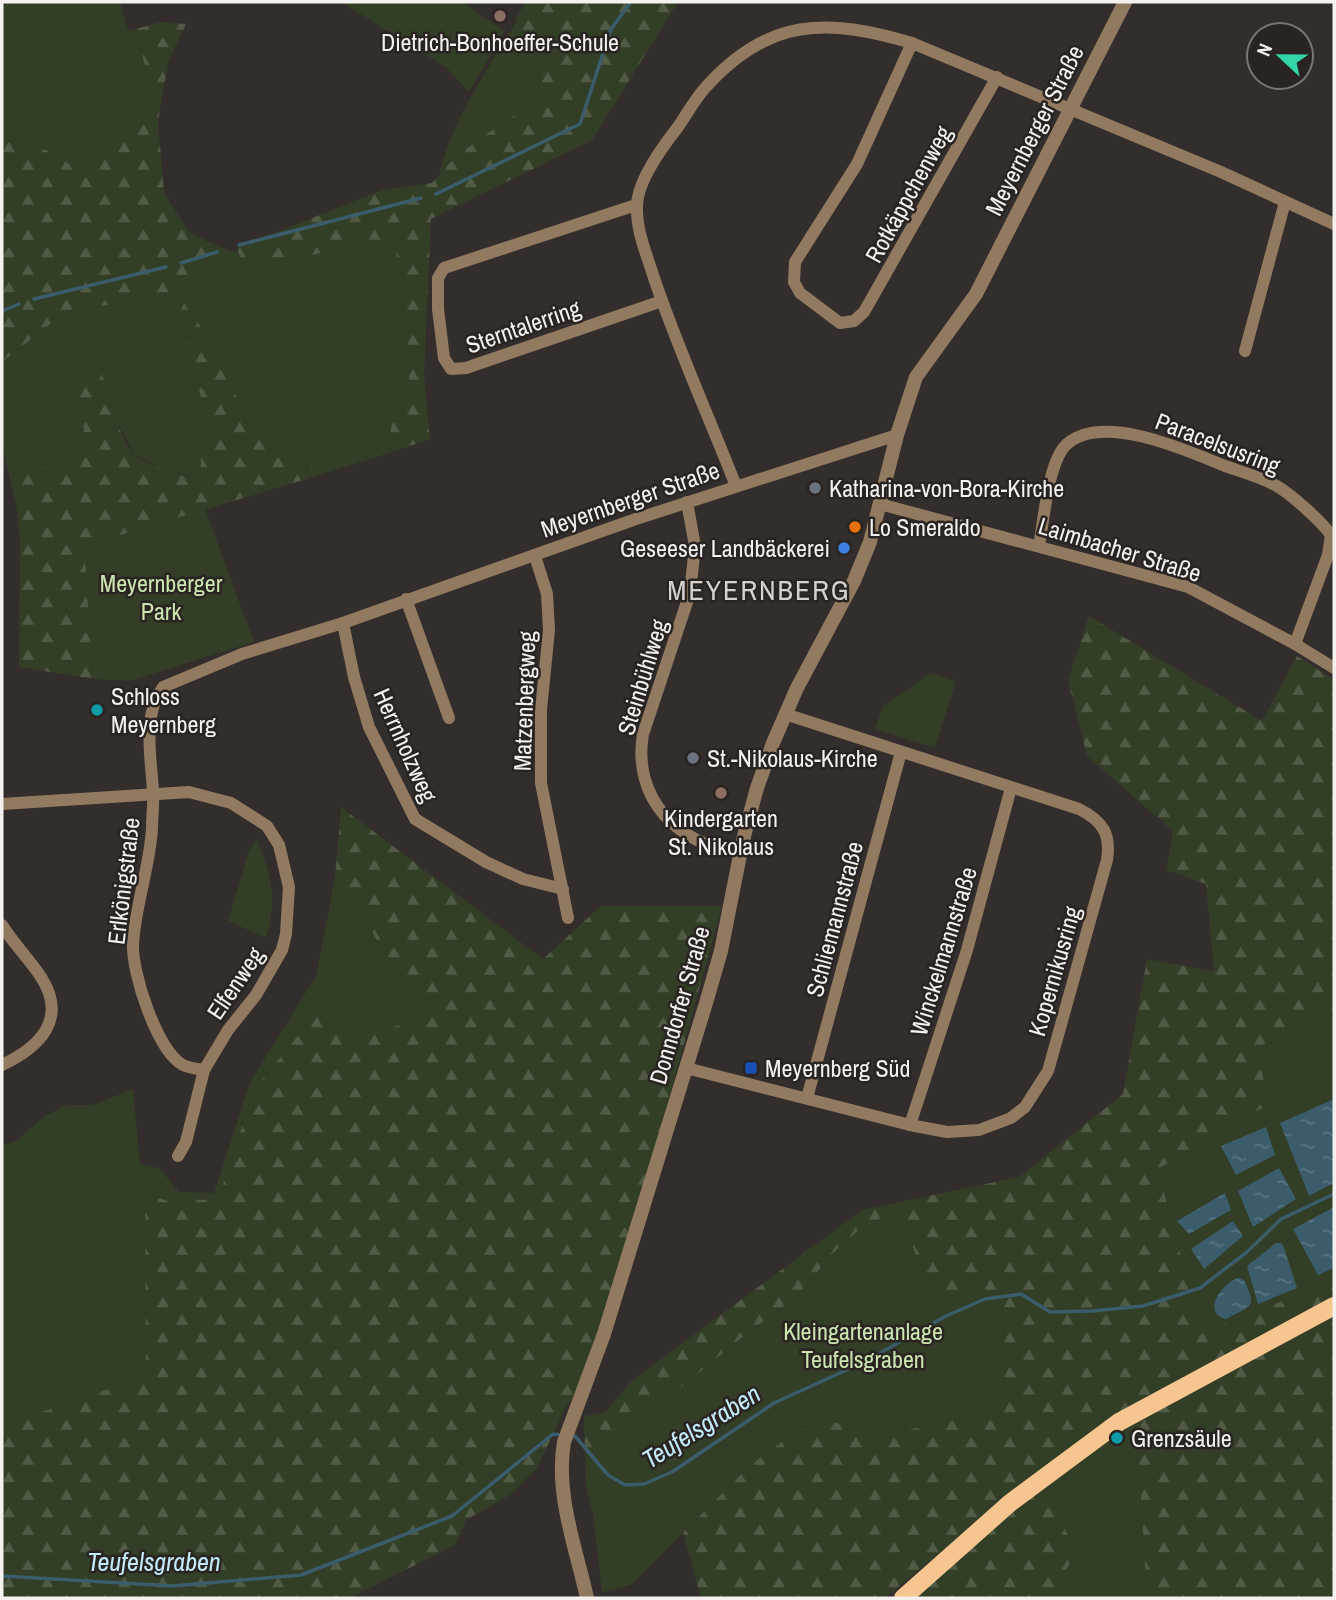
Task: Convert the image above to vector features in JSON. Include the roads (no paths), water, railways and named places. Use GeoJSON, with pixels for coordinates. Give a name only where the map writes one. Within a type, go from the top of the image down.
{"type":"FeatureCollection","features":[{"type":"Feature","properties":{"kind":"main road"},"geometry":{"type":"LineString","coordinates":[[903,1598],[1010,1503],[1119,1422],[1334,1306]]}},
{"type":"Feature","properties":{"kind":"street","name":"Meyernberger Straße"},"geometry":{"type":"LineString","coordinates":[[153,793],[149,754],[152,710],[163,687],[242,654],[343,623],[687,502],[897,435],[916,377],[976,294],[1125,2]]}},
{"type":"Feature","properties":{"kind":"street"},"geometry":{"type":"LineString","coordinates":[[736,486],[662,301],[640,236],[636,205],[661,149],[704,88],[755,44],[777,34],[816,26],[873,32],[912,43],[1221,172],[1334,224]]}},
{"type":"Feature","properties":{"kind":"street","name":"Rotkäppchenweg"},"geometry":{"type":"LineString","coordinates":[[912,43],[857,164],[795,261],[794,282],[800,293],[830,317],[847,324],[864,312],[997,77]]}},
{"type":"Feature","properties":{"kind":"street"},"geometry":{"type":"LineString","coordinates":[[1245,351],[1285,202]]}},
{"type":"Feature","properties":{"kind":"street","name":"Sterntalerring"},"geometry":{"type":"LineString","coordinates":[[636,205],[444,268],[438,278],[444,358],[451,369],[466,368],[662,301]]}},
{"type":"Feature","properties":{"kind":"street","name":"Paracelsusring"},"geometry":{"type":"LineString","coordinates":[[1039,546],[1058,457],[1064,446],[1076,437],[1097,433],[1124,433],[1163,441],[1277,486],[1324,525],[1331,535],[1328,555],[1296,644]]}},
{"type":"Feature","properties":{"kind":"street","name":"Donndorfer Straße"},"geometry":{"type":"LineString","coordinates":[[587,1598],[564,1497],[564,1442],[604,1334],[721,951],[740,852],[757,788],[785,713],[854,580],[870,542],[897,435]]}},
{"type":"Feature","properties":{"kind":"street","name":"Steinbühlweg"},"geometry":{"type":"LineString","coordinates":[[687,502],[695,546],[690,593],[640,749],[648,790],[656,807],[669,821],[700,842],[740,852]]}},
{"type":"Feature","properties":{"kind":"street","name":"Laimbacher Straße"},"geometry":{"type":"LineString","coordinates":[[880,504],[1188,587],[1296,644],[1334,668]]}},
{"type":"Feature","properties":{"kind":"street","name":"Matzenbergweg"},"geometry":{"type":"LineString","coordinates":[[534,556],[547,594],[549,630],[541,710],[541,783],[563,889]]}},
{"type":"Feature","properties":{"kind":"street"},"geometry":{"type":"LineString","coordinates":[[406,599],[449,718]]}},
{"type":"Feature","properties":{"kind":"street","name":"Herrnholzweg"},"geometry":{"type":"LineString","coordinates":[[343,623],[354,677],[369,727],[415,819],[447,840],[523,879],[563,889]]}},
{"type":"Feature","properties":{"kind":"street","name":"Kopernikusring"},"geometry":{"type":"LineString","coordinates":[[686,1068],[947,1132],[996,1126],[1025,1107],[1048,1070],[1107,860],[1109,844],[1106,832],[1090,814],[785,713]]}},
{"type":"Feature","properties":{"kind":"street","name":"Schliemannstraße"},"geometry":{"type":"LineString","coordinates":[[807,1098],[901,752]]}},
{"type":"Feature","properties":{"kind":"street","name":"Winckelmannstraße"},"geometry":{"type":"LineString","coordinates":[[910,1125],[967,950],[1011,788]]}},
{"type":"Feature","properties":{"kind":"street","name":"Elfenweg"},"geometry":{"type":"LineString","coordinates":[[153,793],[189,792],[231,803],[267,826],[279,845],[289,887],[286,934],[282,950],[256,995],[228,1030],[204,1070],[186,1142],[178,1156]]}},
{"type":"Feature","properties":{"kind":"street"},"geometry":{"type":"LineString","coordinates":[[2,804],[153,793]]}},
{"type":"Feature","properties":{"kind":"street","name":"Erlkönigstraße"},"geometry":{"type":"LineString","coordinates":[[153,793],[151,840],[133,947],[151,1020],[168,1050],[183,1065],[204,1070]]}},
{"type":"Feature","properties":{"kind":"street"},"geometry":{"type":"LineString","coordinates":[[563,889],[568,918]]}},
{"type":"Feature","properties":{"kind":"street"},"geometry":{"type":"LineString","coordinates":[[2,926],[42,979],[51,1004],[49,1024],[40,1040],[27,1052],[2,1065]]}},
{"type":"Feature","properties":{"kind":"water"},"geometry":{"type":"Polygon","coordinates":[[[1334,1099],[1334,1183],[1309,1196],[1280,1123],[1334,1099]]]}},
{"type":"Feature","properties":{"kind":"water"},"geometry":{"type":"Polygon","coordinates":[[[1266,1127],[1275,1155],[1236,1175],[1221,1146],[1266,1127]]]}},
{"type":"Feature","properties":{"kind":"water"},"geometry":{"type":"Polygon","coordinates":[[[1279,1168],[1296,1199],[1253,1227],[1238,1191],[1279,1168]]]}},
{"type":"Feature","properties":{"kind":"water"},"geometry":{"type":"Polygon","coordinates":[[[1225,1193],[1231,1210],[1189,1234],[1177,1221],[1225,1193]]]}},
{"type":"Feature","properties":{"kind":"water"},"geometry":{"type":"Polygon","coordinates":[[[1334,1207],[1334,1268],[1318,1275],[1293,1229],[1334,1207]]]}},
{"type":"Feature","properties":{"kind":"water"},"geometry":{"type":"Polygon","coordinates":[[[1233,1221],[1243,1236],[1204,1269],[1191,1249],[1233,1221]]]}},
{"type":"Feature","properties":{"kind":"water"},"geometry":{"type":"Polygon","coordinates":[[[1276,1243],[1283,1245],[1297,1288],[1258,1304],[1247,1266],[1276,1243]]]}},
{"type":"Feature","properties":{"kind":"water"},"geometry":{"type":"Polygon","coordinates":[[[1239,1278],[1244,1280],[1251,1296],[1250,1305],[1226,1319],[1215,1310],[1217,1297],[1221,1290],[1239,1278]]]}},
{"type":"Feature","properties":{"kind":"waterway"},"geometry":{"type":"LineString","coordinates":[[436,194],[580,124],[611,29],[631,2]]}},
{"type":"Feature","properties":{"kind":"waterway"},"geometry":{"type":"LineString","coordinates":[[239,245],[421,198]]}},
{"type":"Feature","properties":{"kind":"waterway"},"geometry":{"type":"LineString","coordinates":[[181,263],[217,252]]}},
{"type":"Feature","properties":{"kind":"waterway"},"geometry":{"type":"LineString","coordinates":[[34,299],[166,267]]}},
{"type":"Feature","properties":{"kind":"waterway"},"geometry":{"type":"LineString","coordinates":[[2,311],[19,304]]}},
{"type":"Feature","properties":{"kind":"waterway","name":"Teufelsgraben"},"geometry":{"type":"LineString","coordinates":[[572,1436],[575,1436],[608,1475],[625,1485],[644,1484],[672,1472],[774,1403],[862,1363],[946,1316],[985,1299],[1021,1294],[1050,1312],[1143,1306],[1200,1288],[1247,1252],[1281,1219],[1334,1194]]}},
{"type":"Feature","properties":{"kind":"waterway","name":"Teufelsgraben"},"geometry":{"type":"LineString","coordinates":[[2,1576],[173,1586],[301,1575],[452,1516],[553,1434],[561,1435]]}},
{"type":"Feature","properties":{"kind":"place","name":"Dietrich-Bonhoeffer-Schule"},"geometry":{"type":"Point","coordinates":[500,16]}},
{"type":"Feature","properties":{"kind":"place","name":"Katharina-von-Bora-Kirche"},"geometry":{"type":"Point","coordinates":[815,488]}},
{"type":"Feature","properties":{"kind":"place","name":"Lo Smeraldo"},"geometry":{"type":"Point","coordinates":[855,527]}},
{"type":"Feature","properties":{"kind":"place","name":"Geseeser Landbäckerei"},"geometry":{"type":"Point","coordinates":[844,548]}},
{"type":"Feature","properties":{"kind":"place","name":"Schloss Meyernberg"},"geometry":{"type":"Point","coordinates":[97,710]}},
{"type":"Feature","properties":{"kind":"place","name":"St.-Nikolaus-Kirche"},"geometry":{"type":"Point","coordinates":[693,758]}},
{"type":"Feature","properties":{"kind":"place","name":"Kindergarten St. Nikolaus"},"geometry":{"type":"Point","coordinates":[721,793]}},
{"type":"Feature","properties":{"kind":"place","name":"Meyernberg Süd"},"geometry":{"type":"Point","coordinates":[751,1068]}},
{"type":"Feature","properties":{"kind":"place","name":"Grenzsäule"},"geometry":{"type":"Point","coordinates":[1117,1438]}},
{"type":"Feature","properties":{"kind":"district","name":"MEYERNBERG"},"geometry":{"type":"Point","coordinates":[759,590]}},
{"type":"Feature","properties":{"kind":"park label","name":"Meyernberger Park"},"geometry":{"type":"Point","coordinates":[161,597]}},
{"type":"Feature","properties":{"kind":"park label","name":"Kleingartenanlage Teufelsgraben"},"geometry":{"type":"Point","coordinates":[863,1345]}}]}
